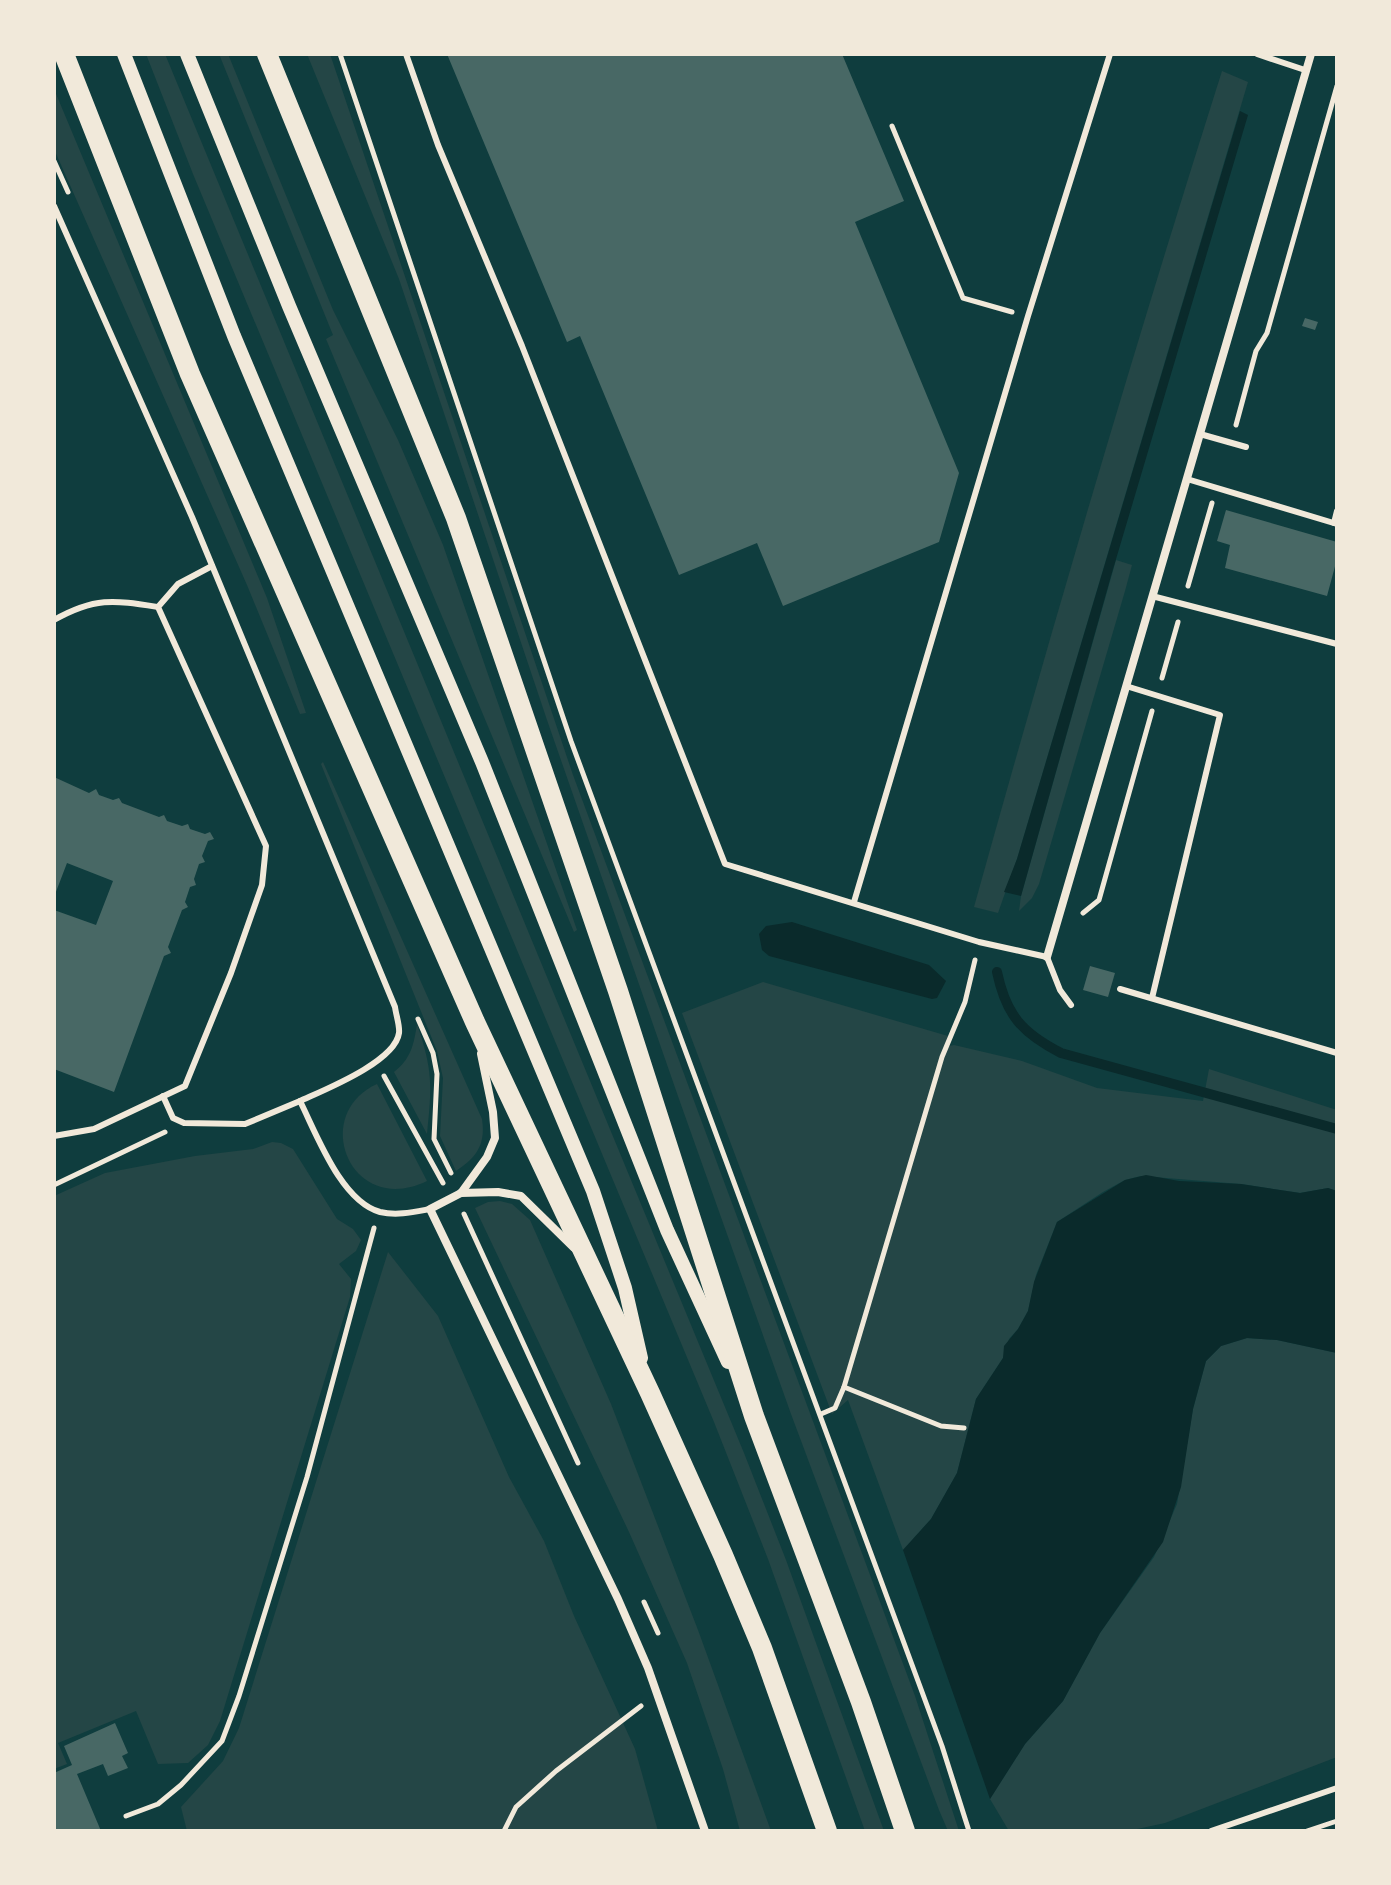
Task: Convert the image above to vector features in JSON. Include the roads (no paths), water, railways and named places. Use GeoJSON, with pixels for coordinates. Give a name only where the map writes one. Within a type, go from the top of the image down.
{"type":"FeatureCollection","features":[{"type":"Feature","properties":{"kind":"main road"},"geometry":{"type":"LineString","coordinates":[[64,54],[190,374],[475,1022],[647,1388],[762,1648],[827,1831]]}},
{"type":"Feature","properties":{"kind":"main road"},"geometry":{"type":"LineString","coordinates":[[267,54],[456,518],[618,991],[754,1416],[906,1827]]}},
{"type":"Feature","properties":{"kind":"street"},"geometry":{"type":"LineString","coordinates":[[124,54],[234,336],[593,1191],[625,1288],[647,1388]]}},
{"type":"Feature","properties":{"kind":"street"},"geometry":{"type":"LineString","coordinates":[[187,54],[289,306],[482,762],[663,1220],[754,1416]]}},
{"type":"Feature","properties":{"kind":"street"},"geometry":{"type":"LineString","coordinates":[[1047,957],[1311,54]]}},
{"type":"Feature","properties":{"kind":"street"},"geometry":{"type":"LineString","coordinates":[[461,1193],[487,1157],[495,1138],[493,1112],[475,1022]]}},
{"type":"Feature","properties":{"kind":"street"},"geometry":{"type":"LineString","coordinates":[[587,1261],[521,1196],[498,1192],[461,1193],[430,1209],[618,1599],[657,1694],[705,1831]]}},
{"type":"Feature","properties":{"kind":"lane"},"geometry":{"type":"LineString","coordinates":[[406,54],[438,145],[522,346],[725,864],[979,942],[1047,957],[1060,990],[1071,1005]]}},
{"type":"Feature","properties":{"kind":"lane"},"geometry":{"type":"LineString","coordinates":[[854,902],[1028,316],[1110,54]]}},
{"type":"Feature","properties":{"kind":"lane"},"geometry":{"type":"LineString","coordinates":[[1257,54],[1305,70]]}},
{"type":"Feature","properties":{"kind":"lane"},"geometry":{"type":"LineString","coordinates":[[54,206],[212,566],[395,1007],[399,1033],[391,1051],[341,1082],[245,1124],[184,1123],[173,1118],[163,1096]]}},
{"type":"Feature","properties":{"kind":"lane"},"geometry":{"type":"LineString","coordinates":[[1200,434],[1246,447]]}},
{"type":"Feature","properties":{"kind":"lane"},"geometry":{"type":"LineString","coordinates":[[1187,479],[1335,523],[1337,511]]}},
{"type":"Feature","properties":{"kind":"lane"},"geometry":{"type":"LineString","coordinates":[[158,607],[178,584],[212,566]]}},
{"type":"Feature","properties":{"kind":"lane"},"geometry":{"type":"LineString","coordinates":[[1152,596],[1337,644]]}},
{"type":"Feature","properties":{"kind":"lane"},"geometry":{"type":"LineString","coordinates":[[54,620],[81,605],[104,602],[158,607]]}},
{"type":"Feature","properties":{"kind":"lane"},"geometry":{"type":"LineString","coordinates":[[54,1136],[94,1129],[185,1086],[262,885],[266,846],[158,607]]}},
{"type":"Feature","properties":{"kind":"lane"},"geometry":{"type":"LineString","coordinates":[[1126,686],[1220,715],[1152,998]]}},
{"type":"Feature","properties":{"kind":"lane"},"geometry":{"type":"LineString","coordinates":[[1120,989],[1337,1053]]}},
{"type":"Feature","properties":{"kind":"lane"},"geometry":{"type":"LineString","coordinates":[[300,1101],[353,1195],[378,1211],[399,1214],[430,1209]]}},
{"type":"Feature","properties":{"kind":"lane"},"geometry":{"type":"LineString","coordinates":[[1211,1831],[1337,1788]]}},
{"type":"Feature","properties":{"kind":"waterway"},"geometry":{"type":"LineString","coordinates":[[997,972],[1005,1000],[1018,1021],[1036,1038],[1061,1053],[1337,1129]]}}]}
